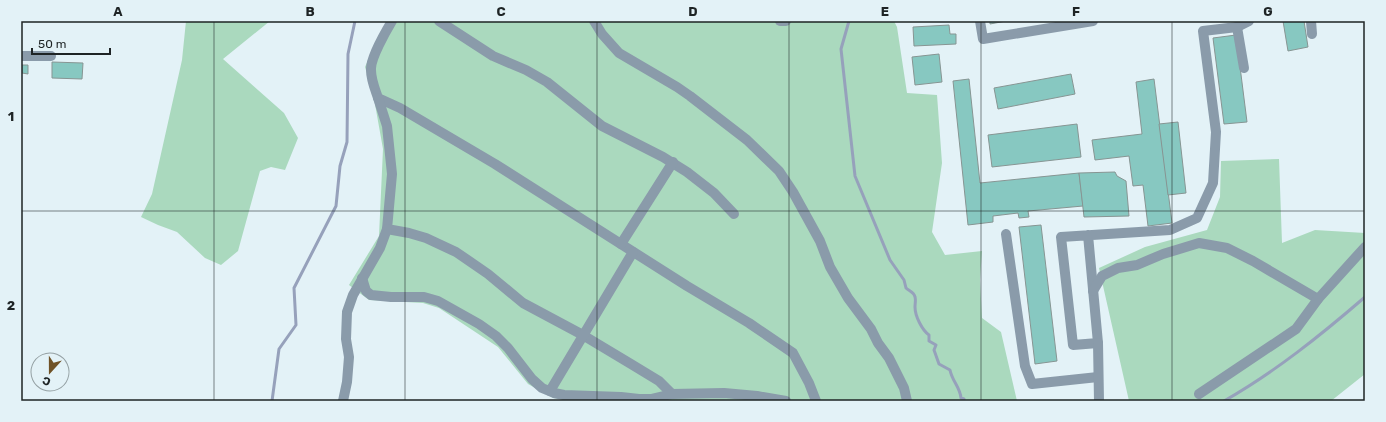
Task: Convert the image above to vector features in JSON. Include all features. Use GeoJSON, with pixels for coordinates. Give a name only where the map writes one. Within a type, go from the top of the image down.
{"type":"FeatureCollection","features":[{"type":"Feature","properties":{"kind":"lane"},"geometry":{"type":"LineString","coordinates":[[343,401],[347,382],[349,357],[346,339],[347,312],[353,295],[380,248],[387,229],[392,174],[387,126],[371,72],[371,65],[392,21]]}},
{"type":"Feature","properties":{"kind":"lane"},"geometry":{"type":"LineString","coordinates":[[440,21],[493,56],[526,70],[547,82],[602,126],[673,162],[714,193],[734,214]]}},
{"type":"Feature","properties":{"kind":"lane"},"geometry":{"type":"LineString","coordinates":[[594,21],[602,34],[619,52],[690,96],[747,140],[779,171],[793,192],[820,241],[830,267],[848,298],[889,358],[904,388],[907,401]]}},
{"type":"Feature","properties":{"kind":"lane"},"geometry":{"type":"LineString","coordinates":[[780,21],[786,21]]}},
{"type":"Feature","properties":{"kind":"lane"},"geometry":{"type":"LineString","coordinates":[[980,21],[983,39],[1093,21]]}},
{"type":"Feature","properties":{"kind":"lane"},"geometry":{"type":"LineString","coordinates":[[1098,343],[1074,345],[1061,237],[1170,230],[1197,218],[1213,183],[1216,132],[1203,31],[1237,27],[1249,21]]}},
{"type":"Feature","properties":{"kind":"lane"},"geometry":{"type":"LineString","coordinates":[[1311,21],[1312,34]]}},
{"type":"Feature","properties":{"kind":"lane"},"geometry":{"type":"LineString","coordinates":[[1237,27],[1244,68]]}},
{"type":"Feature","properties":{"kind":"lane"},"geometry":{"type":"LineString","coordinates":[[21,56],[50,56]]}},
{"type":"Feature","properties":{"kind":"lane"},"geometry":{"type":"LineString","coordinates":[[378,98],[400,108],[495,164],[687,286],[749,323],[792,353],[799,363],[816,401]]}},
{"type":"Feature","properties":{"kind":"lane"},"geometry":{"type":"LineString","coordinates":[[622,244],[673,162]]}},
{"type":"Feature","properties":{"kind":"lane"},"geometry":{"type":"LineString","coordinates":[[387,229],[426,238],[456,252],[488,274],[523,303],[583,336],[659,382],[672,394]]}},
{"type":"Feature","properties":{"kind":"lane"},"geometry":{"type":"LineString","coordinates":[[1006,234],[1025,366],[1032,384],[1098,377]]}},
{"type":"Feature","properties":{"kind":"lane"},"geometry":{"type":"LineString","coordinates":[[1088,235],[1098,343],[1099,401]]}},
{"type":"Feature","properties":{"kind":"lane"},"geometry":{"type":"LineString","coordinates":[[1093,291],[1102,276],[1118,268],[1137,265],[1163,254],[1200,243],[1227,248],[1318,298]]}},
{"type":"Feature","properties":{"kind":"lane"},"geometry":{"type":"LineString","coordinates":[[1200,394],[1296,329],[1318,298],[1365,247]]}},
{"type":"Feature","properties":{"kind":"lane"},"geometry":{"type":"LineString","coordinates":[[550,391],[633,252]]}},
{"type":"Feature","properties":{"kind":"lane"},"geometry":{"type":"LineString","coordinates":[[362,278],[366,291],[371,295],[391,297],[424,297],[438,301],[479,324],[496,336],[504,344],[532,379],[542,388],[550,391],[564,395],[639,399],[651,399],[672,394],[724,393],[757,396],[786,401]]}},
{"type":"Feature","properties":{"kind":"green space"},"geometry":{"type":"Polygon","coordinates":[[[186,21],[270,21],[223,59],[284,113],[298,138],[285,170],[271,167],[260,171],[238,251],[221,265],[205,258],[177,232],[141,217],[152,194],[182,60],[186,21]]]}},
{"type":"Feature","properties":{"kind":"green space"},"geometry":{"type":"Polygon","coordinates":[[[390,21],[894,21],[897,27],[907,93],[937,95],[942,163],[932,232],[945,255],[982,251],[980,280],[982,318],[1001,332],[1017,401],[575,401],[553,398],[528,384],[498,347],[439,308],[423,303],[369,300],[349,285],[379,236],[383,149],[373,93],[365,67],[379,35],[390,21]]]}},
{"type":"Feature","properties":{"kind":"green space"},"geometry":{"type":"Polygon","coordinates":[[[1279,159],[1282,243],[1315,230],[1365,233],[1365,374],[1331,401],[1129,401],[1099,268],[1145,247],[1207,230],[1220,197],[1221,161],[1279,159]]]}},
{"type":"Feature","properties":{"kind":"building"},"geometry":{"type":"Polygon","coordinates":[[[990,21],[1006,21],[990,24],[990,21]]]}},
{"type":"Feature","properties":{"kind":"building"},"geometry":{"type":"Polygon","coordinates":[[[1283,21],[1304,21],[1308,47],[1288,51],[1283,21]]]}},
{"type":"Feature","properties":{"kind":"building"},"geometry":{"type":"Polygon","coordinates":[[[949,25],[950,34],[956,34],[956,44],[914,46],[913,27],[949,25]]]}},
{"type":"Feature","properties":{"kind":"building"},"geometry":{"type":"Polygon","coordinates":[[[1236,35],[1247,122],[1224,124],[1213,38],[1236,35]]]}},
{"type":"Feature","properties":{"kind":"building"},"geometry":{"type":"Polygon","coordinates":[[[939,54],[942,82],[915,85],[912,57],[939,54]]]}},
{"type":"Feature","properties":{"kind":"building"},"geometry":{"type":"Polygon","coordinates":[[[52,62],[83,63],[82,79],[52,78],[52,62]]]}},
{"type":"Feature","properties":{"kind":"building"},"geometry":{"type":"Polygon","coordinates":[[[22,65],[28,65],[28,74],[22,73],[22,65]]]}},
{"type":"Feature","properties":{"kind":"building"},"geometry":{"type":"Polygon","coordinates":[[[1071,74],[1075,94],[998,109],[994,88],[1071,74]]]}},
{"type":"Feature","properties":{"kind":"building"},"geometry":{"type":"Polygon","coordinates":[[[969,79],[980,183],[1079,173],[1083,206],[1028,211],[1029,217],[1019,218],[1018,213],[993,216],[993,222],[968,225],[953,81],[969,79]]]}},
{"type":"Feature","properties":{"kind":"building"},"geometry":{"type":"Polygon","coordinates":[[[1154,79],[1172,223],[1148,226],[1143,185],[1133,186],[1129,156],[1095,160],[1092,140],[1142,134],[1136,82],[1154,79]]]}},
{"type":"Feature","properties":{"kind":"building"},"geometry":{"type":"Polygon","coordinates":[[[1178,122],[1186,193],[1168,195],[1159,124],[1178,122]]]}},
{"type":"Feature","properties":{"kind":"building"},"geometry":{"type":"Polygon","coordinates":[[[1077,124],[1081,157],[992,167],[988,135],[1077,124]]]}},
{"type":"Feature","properties":{"kind":"building"},"geometry":{"type":"Polygon","coordinates":[[[1115,172],[1117,176],[1126,181],[1129,216],[1084,217],[1079,173],[1115,172]]]}},
{"type":"Feature","properties":{"kind":"building"},"geometry":{"type":"Polygon","coordinates":[[[1041,225],[1057,361],[1035,364],[1019,227],[1041,225]]]}},
{"type":"Feature","properties":{"kind":"waterway"},"geometry":{"type":"LineString","coordinates":[[272,401],[279,349],[296,325],[294,288],[336,206],[340,166],[347,142],[348,54],[355,21]]}},
{"type":"Feature","properties":{"kind":"waterway"},"geometry":{"type":"LineString","coordinates":[[849,21],[841,49],[855,176],[890,260],[904,280],[906,288],[914,295],[915,311],[921,326],[929,335],[929,341],[936,345],[934,350],[939,364],[950,370],[961,398],[964,399],[964,401]]}},
{"type":"Feature","properties":{"kind":"waterway"},"geometry":{"type":"LineString","coordinates":[[1224,401],[1261,378],[1297,352],[1365,297]]}}]}
